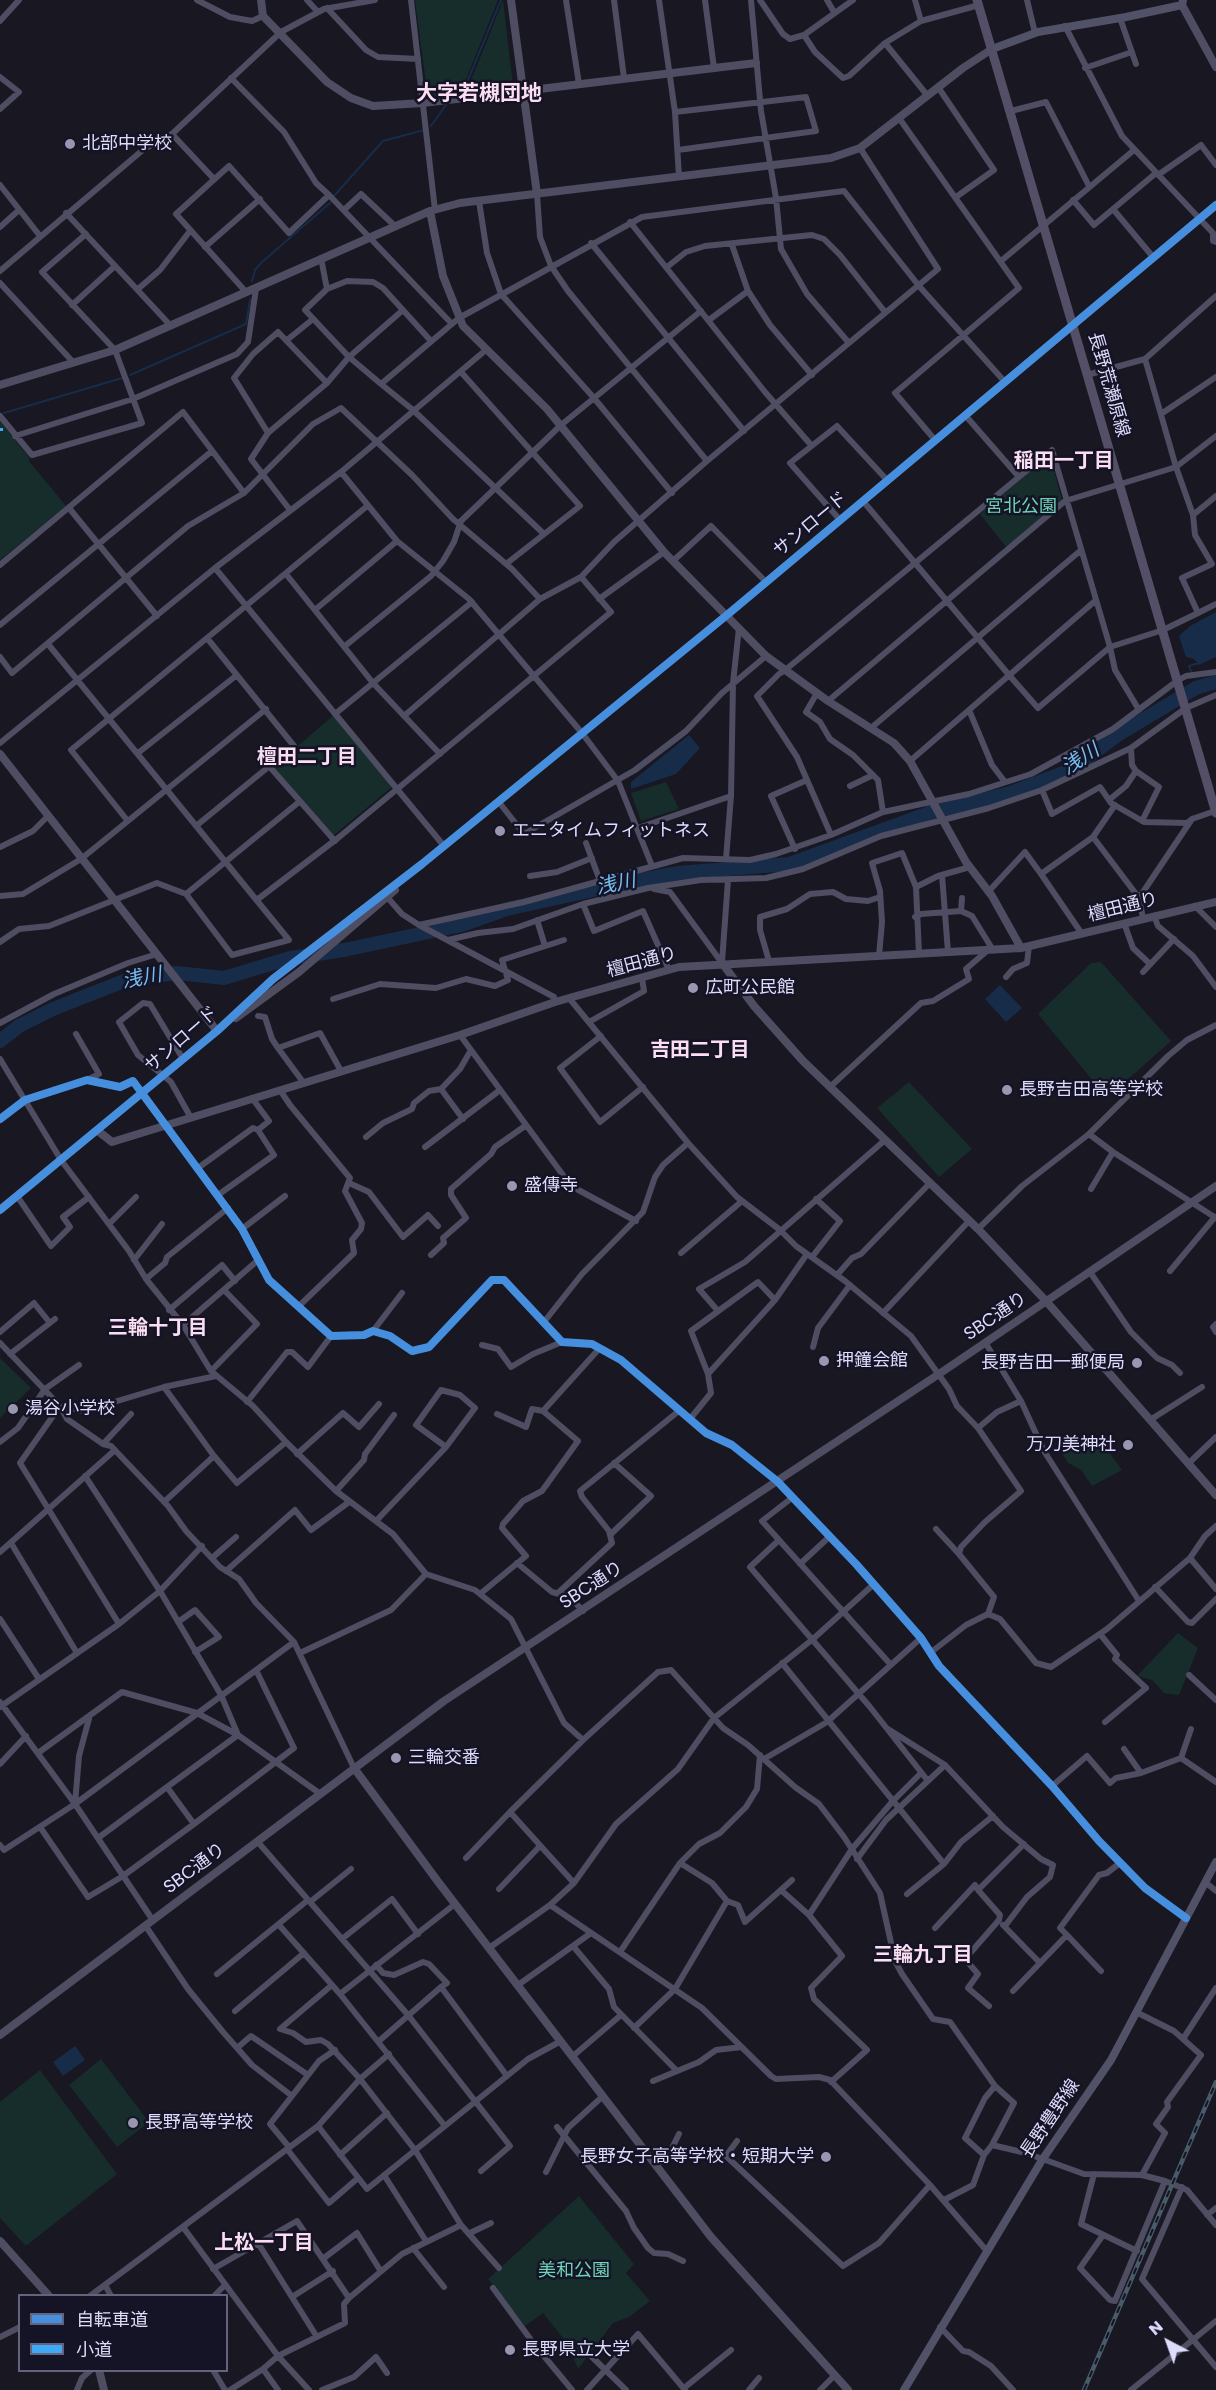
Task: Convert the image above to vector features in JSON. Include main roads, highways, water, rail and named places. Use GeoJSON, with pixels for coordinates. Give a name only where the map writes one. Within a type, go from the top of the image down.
{"type":"FeatureCollection","features":[{"type":"Feature","properties":{"kind":"main road","name":"長野荒瀬原線"},"geometry":{"type":"LineString","coordinates":[[978,2],[1162,630],[1211,780],[1216,812]]}},
{"type":"Feature","properties":{"kind":"main road"},"geometry":{"type":"LineString","coordinates":[[992,49],[1035,33],[1120,18],[1184,2]]}},
{"type":"Feature","properties":{"kind":"main road","name":"長野豊野線"},"geometry":{"type":"LineString","coordinates":[[904,2390],[1042,2160],[1111,2060],[1138,2013],[1216,1862]]}},
{"type":"Feature","properties":{"kind":"water"},"geometry":{"type":"Polygon","coordinates":[[[1216,612],[1216,657],[1199,665],[1194,659],[1186,657],[1179,636],[1190,626],[1216,612]]]}},
{"type":"Feature","properties":{"kind":"water"},"geometry":{"type":"Polygon","coordinates":[[[689,735],[700,748],[676,774],[631,789],[631,782],[689,735]]]}},
{"type":"Feature","properties":{"kind":"water"},"geometry":{"type":"Polygon","coordinates":[[[1000,985],[1022,1008],[1006,1022],[985,999],[1000,985]]]}},
{"type":"Feature","properties":{"kind":"water"},"geometry":{"type":"Polygon","coordinates":[[[75,2046],[85,2060],[63,2076],[53,2062],[75,2046]]]}},
{"type":"Feature","properties":{"kind":"waterway"},"geometry":{"type":"LineString","coordinates":[[463,92],[501,0]]}},
{"type":"Feature","properties":{"kind":"waterway"},"geometry":{"type":"LineString","coordinates":[[431,126],[446,105]]}},
{"type":"Feature","properties":{"kind":"waterway"},"geometry":{"type":"LineString","coordinates":[[334,196],[383,141],[424,130]]}},
{"type":"Feature","properties":{"kind":"waterway"},"geometry":{"type":"LineString","coordinates":[[252,281],[255,270],[261,263],[330,203]]}},
{"type":"Feature","properties":{"kind":"waterway"},"geometry":{"type":"LineString","coordinates":[[130,375],[246,324],[250,300]]}},
{"type":"Feature","properties":{"kind":"waterway"},"geometry":{"type":"LineString","coordinates":[[4,413],[122,378]]}},
{"type":"Feature","properties":{"kind":"waterway"},"geometry":{"type":"LineString","coordinates":[[1191,671],[1189,666],[1199,663]]}},
{"type":"Feature","properties":{"kind":"waterway","name":"浅川"},"geometry":{"type":"LineString","coordinates":[[0,1041],[19,1026],[53,1009],[129,979],[177,973],[224,978],[290,958],[344,950],[462,925],[507,909],[625,883],[678,873],[789,864],[929,813],[1010,793],[1071,770],[1119,734],[1196,688],[1216,682]]}},
{"type":"Feature","properties":{"kind":"waterway","name":"浅川"},"geometry":{"type":"LineString","coordinates":[[1195,684],[1196,688]]}},
{"type":"Feature","properties":{"kind":"railway"},"geometry":{"type":"LineString","coordinates":[[1084,2390],[1216,2082]]}},
{"type":"Feature","properties":{"kind":"place","name":"北部中学校"},"geometry":{"type":"Point","coordinates":[70,144]}},
{"type":"Feature","properties":{"kind":"place","name":"エニタイムフィットネス"},"geometry":{"type":"Point","coordinates":[500,831]}},
{"type":"Feature","properties":{"kind":"place","name":"広町公民館"},"geometry":{"type":"Point","coordinates":[693,988]}},
{"type":"Feature","properties":{"kind":"place","name":"長野吉田高等学校"},"geometry":{"type":"Point","coordinates":[1007,1090]}},
{"type":"Feature","properties":{"kind":"place","name":"盛傳寺"},"geometry":{"type":"Point","coordinates":[512,1186]}},
{"type":"Feature","properties":{"kind":"place","name":"押鐘会館"},"geometry":{"type":"Point","coordinates":[824,1361]}},
{"type":"Feature","properties":{"kind":"place","name":"長野吉田一郵便局"},"geometry":{"type":"Point","coordinates":[1137,1363]}},
{"type":"Feature","properties":{"kind":"place","name":"湯谷小学校"},"geometry":{"type":"Point","coordinates":[13,1409]}},
{"type":"Feature","properties":{"kind":"place","name":"万刀美神社"},"geometry":{"type":"Point","coordinates":[1128,1445]}},
{"type":"Feature","properties":{"kind":"place","name":"三輪交番"},"geometry":{"type":"Point","coordinates":[396,1758]}},
{"type":"Feature","properties":{"kind":"place","name":"長野高等学校"},"geometry":{"type":"Point","coordinates":[133,2123]}},
{"type":"Feature","properties":{"kind":"place","name":"長野女子高等学校・短期大学"},"geometry":{"type":"Point","coordinates":[826,2157]}},
{"type":"Feature","properties":{"kind":"place","name":"長野県立大学"},"geometry":{"type":"Point","coordinates":[510,2350]}},
{"type":"Feature","properties":{"kind":"district","name":"大字若槻団地"},"geometry":{"type":"Point","coordinates":[479,95]}},
{"type":"Feature","properties":{"kind":"district","name":"稲田一丁目"},"geometry":{"type":"Point","coordinates":[1064,462]}},
{"type":"Feature","properties":{"kind":"district","name":"檀田二丁目"},"geometry":{"type":"Point","coordinates":[307,758]}},
{"type":"Feature","properties":{"kind":"district","name":"吉田二丁目"},"geometry":{"type":"Point","coordinates":[700,1051]}},
{"type":"Feature","properties":{"kind":"district","name":"三輪十丁目"},"geometry":{"type":"Point","coordinates":[158,1329]}},
{"type":"Feature","properties":{"kind":"district","name":"三輪九丁目"},"geometry":{"type":"Point","coordinates":[923,1956]}},
{"type":"Feature","properties":{"kind":"district","name":"上松一丁目"},"geometry":{"type":"Point","coordinates":[264,2244]}},
{"type":"Feature","properties":{"kind":"park label","name":"宮北公園"},"geometry":{"type":"Point","coordinates":[1021,507]}},
{"type":"Feature","properties":{"kind":"park label","name":"美和公園"},"geometry":{"type":"Point","coordinates":[574,2271]}}]}
